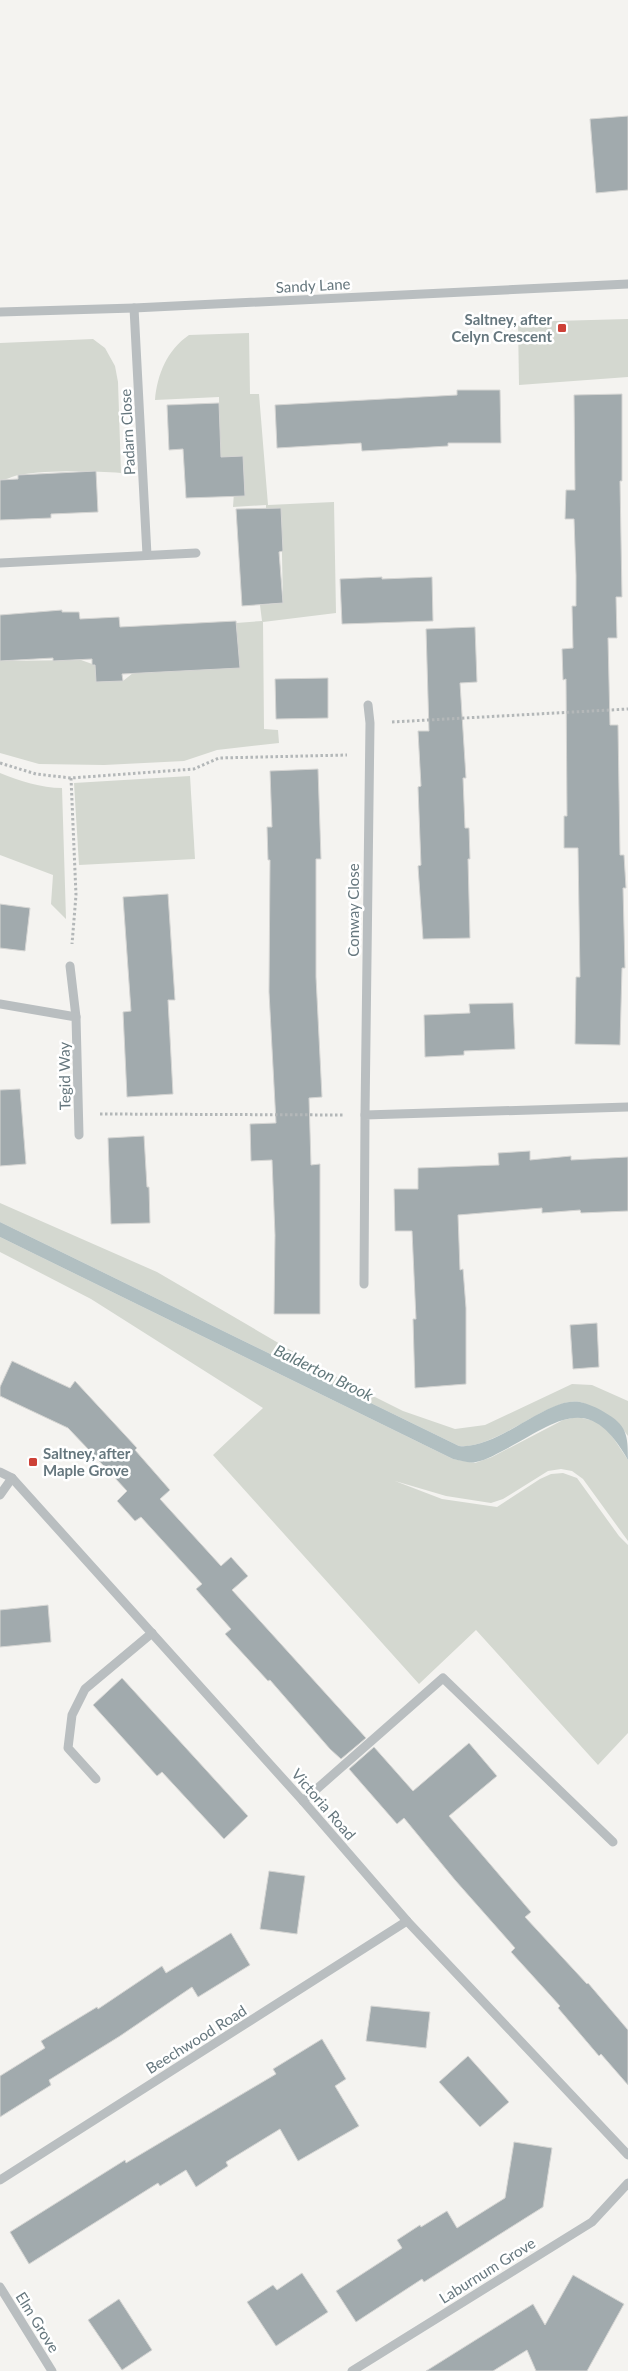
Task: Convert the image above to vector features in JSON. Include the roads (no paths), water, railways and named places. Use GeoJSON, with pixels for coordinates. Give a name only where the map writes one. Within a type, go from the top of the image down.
{"type":"FeatureCollection","features":[{"type":"Feature","properties":{"kind":"street","name":"Sandy Lane"},"geometry":{"type":"LineString","coordinates":[[0,312],[134,308],[628,284]]}},
{"type":"Feature","properties":{"kind":"street","name":"Padarn Close"},"geometry":{"type":"LineString","coordinates":[[134,308],[147,555]]}},
{"type":"Feature","properties":{"kind":"street"},"geometry":{"type":"LineString","coordinates":[[0,563],[196,554]]}},
{"type":"Feature","properties":{"kind":"street","name":"Conway Close"},"geometry":{"type":"LineString","coordinates":[[364,1284],[368,754],[370,724],[368,705]]}},
{"type":"Feature","properties":{"kind":"street","name":"Tegid Way"},"geometry":{"type":"LineString","coordinates":[[70,966],[76,1017],[79,1135]]}},
{"type":"Feature","properties":{"kind":"street"},"geometry":{"type":"LineString","coordinates":[[0,1004],[76,1017]]}},
{"type":"Feature","properties":{"kind":"street"},"geometry":{"type":"LineString","coordinates":[[365,1115],[628,1107]]}},
{"type":"Feature","properties":{"kind":"street","name":"Victoria Road"},"geometry":{"type":"LineString","coordinates":[[0,1472],[12,1478],[303,1800],[406,1921],[628,2155]]}},
{"type":"Feature","properties":{"kind":"street"},"geometry":{"type":"LineString","coordinates":[[0,1495],[12,1478]]}},
{"type":"Feature","properties":{"kind":"street"},"geometry":{"type":"LineString","coordinates":[[96,1779],[68,1748],[72,1715],[84,1689],[152,1633]]}},
{"type":"Feature","properties":{"kind":"street"},"geometry":{"type":"LineString","coordinates":[[303,1800],[443,1678],[613,1842]]}},
{"type":"Feature","properties":{"kind":"street","name":"Beechwood Road"},"geometry":{"type":"LineString","coordinates":[[0,2180],[406,1921]]}},
{"type":"Feature","properties":{"kind":"street","name":"Laburnum Grove"},"geometry":{"type":"LineString","coordinates":[[352,2371],[592,2222],[628,2183]]}},
{"type":"Feature","properties":{"kind":"street","name":"Elm Grove"},"geometry":{"type":"LineString","coordinates":[[0,2287],[52,2371]]}},
{"type":"Feature","properties":{"kind":"place","name":"Saltney, after Celyn Crescent"},"geometry":{"type":"Point","coordinates":[562,328]}},
{"type":"Feature","properties":{"kind":"place","name":"Saltney, after Maple Grove"},"geometry":{"type":"Point","coordinates":[33,1462]}},
{"type":"Feature","properties":{"kind":"water label","name":"Balderton Brook"},"geometry":{"type":"Point","coordinates":[324,1372]}}]}
